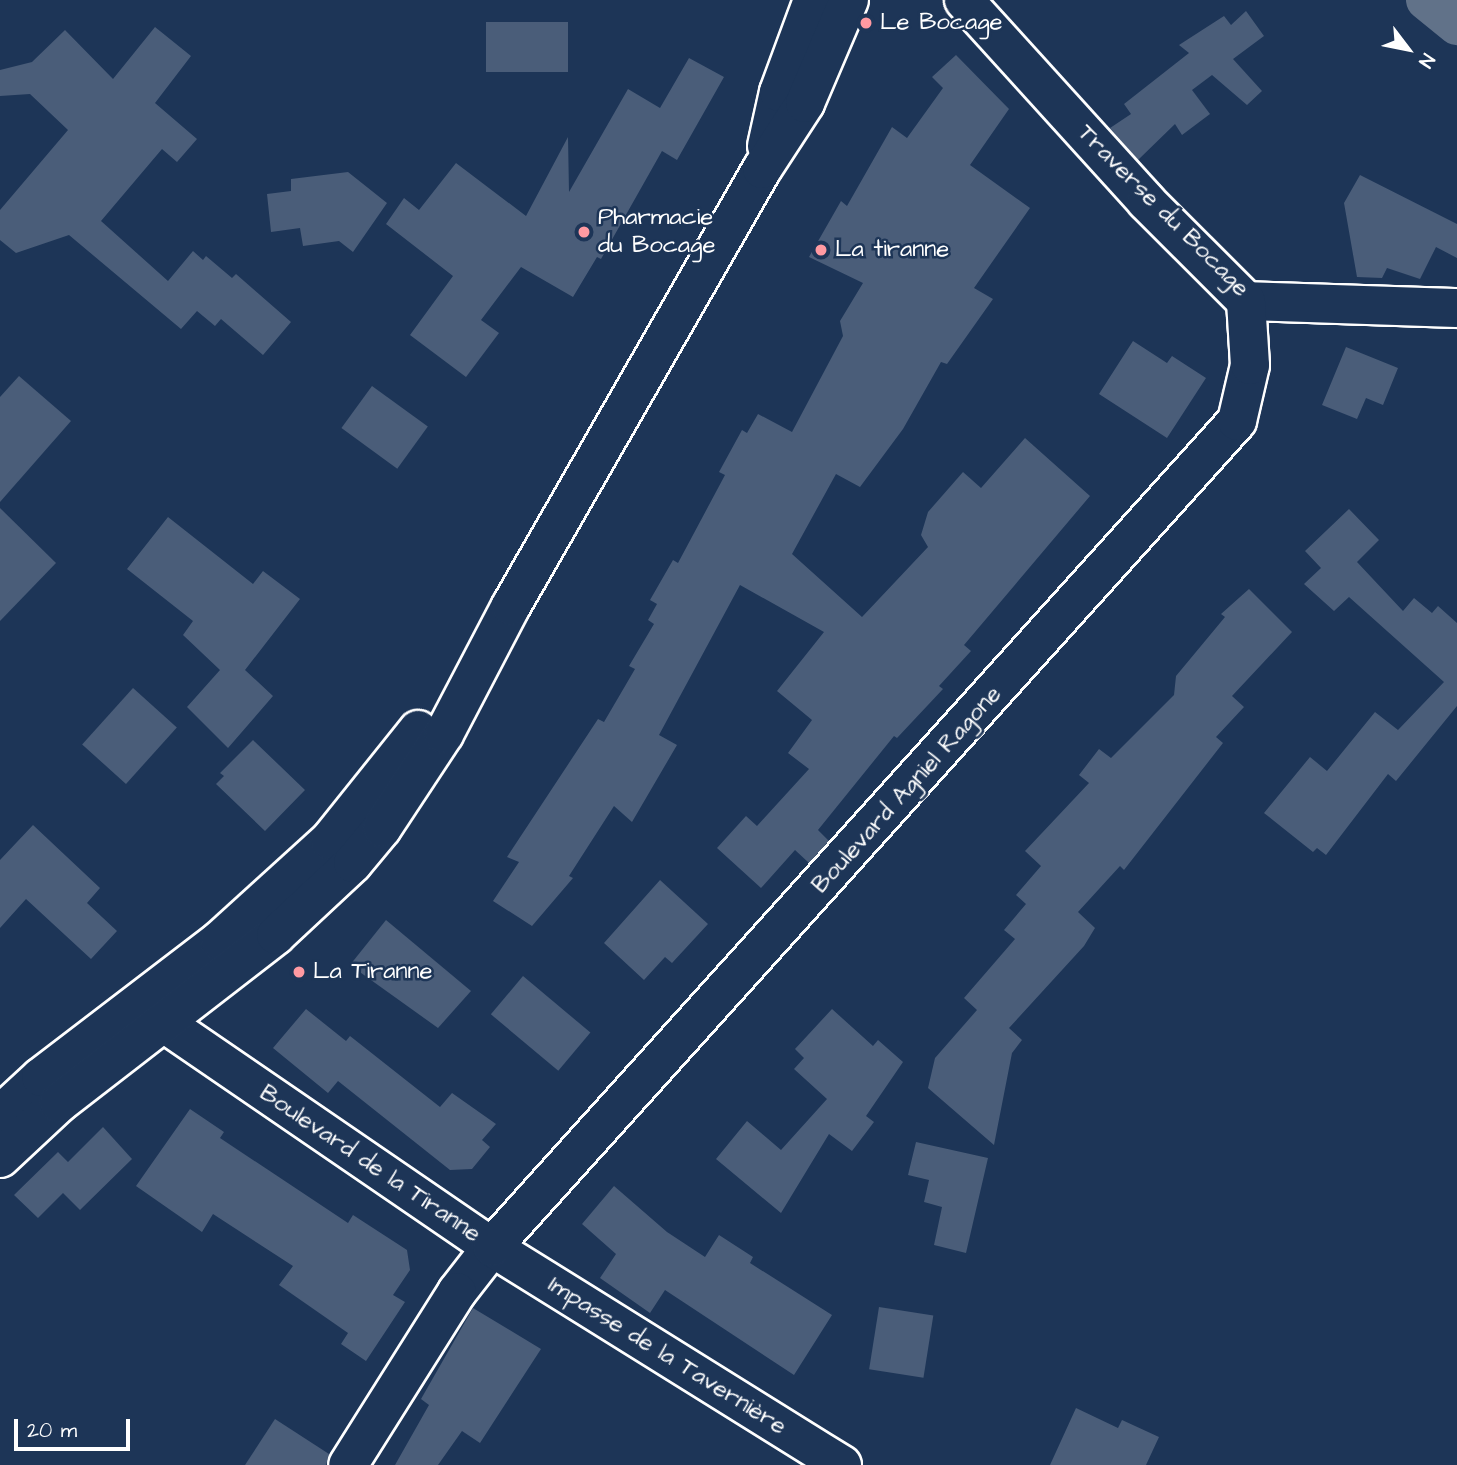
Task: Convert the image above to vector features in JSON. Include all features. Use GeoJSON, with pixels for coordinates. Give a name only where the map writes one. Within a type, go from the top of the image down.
{"type":"FeatureCollection","features":[{"type":"Feature","properties":{"kind":"street"},"geometry":{"type":"LineString","coordinates":[[762,169],[779,92],[813,0]]}},
{"type":"Feature","properties":{"kind":"street"},"geometry":{"type":"LineString","coordinates":[[0,1158],[220,940],[330,840],[484,654],[762,169],[806,103],[849,0]]}},
{"type":"Feature","properties":{"kind":"street","name":"Traverse du Bocage"},"geometry":{"type":"LineString","coordinates":[[964,0],[1146,201],[1246,301],[1457,308]]}},
{"type":"Feature","properties":{"kind":"street","name":"Boulevard Agniel Ragone"},"geometry":{"type":"LineString","coordinates":[[492,1247],[1237,421],[1250,365],[1246,301]]}},
{"type":"Feature","properties":{"kind":"street"},"geometry":{"type":"LineString","coordinates":[[0,1115],[149,1012]]}},
{"type":"Feature","properties":{"kind":"street","name":"Boulevard de la Tiranne"},"geometry":{"type":"LineString","coordinates":[[149,1012],[492,1247],[457,1292],[348,1465]]}},
{"type":"Feature","properties":{"kind":"street","name":"Impasse de la Tavernière"},"geometry":{"type":"LineString","coordinates":[[492,1247],[842,1465]]}},
{"type":"Feature","properties":{"kind":"building"},"geometry":{"type":"Polygon","coordinates":[[[1246,11],[1264,36],[1233,59],[1262,91],[1247,105],[1212,75],[1192,90],[1210,114],[1182,135],[1175,124],[1138,160],[1110,128],[1131,114],[1124,104],[1189,53],[1179,45],[1224,16],[1231,25],[1246,11]]]}},
{"type":"Feature","properties":{"kind":"building"},"geometry":{"type":"Polygon","coordinates":[[[486,22],[568,22],[568,72],[486,72],[486,22]]]}},
{"type":"Feature","properties":{"kind":"building"},"geometry":{"type":"Polygon","coordinates":[[[155,27],[191,56],[155,103],[197,139],[177,162],[162,149],[101,221],[168,281],[193,251],[203,260],[206,256],[232,278],[236,274],[291,322],[263,355],[221,319],[215,326],[197,311],[181,329],[69,235],[16,253],[0,240],[0,210],[68,130],[30,94],[0,96],[0,70],[32,62],[65,30],[113,79],[155,27]]]}},
{"type":"Feature","properties":{"kind":"building"},"geometry":{"type":"Polygon","coordinates":[[[956,55],[1009,109],[970,165],[1030,208],[974,288],[993,299],[947,364],[941,362],[903,429],[860,487],[836,474],[792,554],[862,617],[928,547],[921,535],[928,512],[963,472],[981,488],[1025,438],[1090,496],[964,645],[971,651],[939,686],[943,689],[897,738],[894,736],[818,830],[829,841],[809,863],[795,850],[761,888],[717,848],[746,816],[757,826],[809,769],[788,753],[812,720],[777,691],[824,632],[740,585],[659,735],[677,745],[632,822],[614,806],[569,876],[573,878],[532,926],[493,901],[519,862],[507,857],[598,719],[604,722],[635,669],[629,666],[654,624],[648,620],[657,604],[650,600],[673,560],[678,563],[725,475],[719,472],[742,430],[747,433],[758,414],[792,432],[843,336],[840,321],[863,283],[809,257],[841,201],[847,206],[892,127],[907,138],[943,88],[932,77],[956,55]]]}},
{"type":"Feature","properties":{"kind":"building"},"geometry":{"type":"Polygon","coordinates":[[[689,58],[724,77],[677,160],[662,151],[601,259],[597,257],[573,297],[521,267],[481,320],[499,333],[466,377],[410,335],[453,276],[386,224],[404,198],[419,210],[456,163],[526,216],[568,137],[569,192],[628,89],[660,108],[689,58]]]}},
{"type":"Feature","properties":{"kind":"building"},"geometry":{"type":"Polygon","coordinates":[[[348,172],[387,203],[353,252],[339,241],[303,246],[300,228],[271,232],[267,194],[291,191],[291,179],[348,172]]]}},
{"type":"Feature","properties":{"kind":"building"},"geometry":{"type":"Polygon","coordinates":[[[1360,175],[1457,224],[1457,258],[1436,247],[1420,279],[1387,268],[1382,278],[1357,277],[1344,203],[1360,175]]]}},
{"type":"Feature","properties":{"kind":"building"},"geometry":{"type":"Polygon","coordinates":[[[1133,341],[1167,363],[1172,356],[1206,378],[1167,438],[1099,394],[1133,341]]]}},
{"type":"Feature","properties":{"kind":"building"},"geometry":{"type":"Polygon","coordinates":[[[1346,347],[1398,368],[1383,405],[1366,398],[1357,419],[1322,405],[1346,347]]]}},
{"type":"Feature","properties":{"kind":"building"},"geometry":{"type":"Polygon","coordinates":[[[19,376],[71,421],[0,502],[0,397],[19,376]]]}},
{"type":"Feature","properties":{"kind":"building"},"geometry":{"type":"Polygon","coordinates":[[[372,386],[428,427],[397,469],[341,428],[372,386]]]}},
{"type":"Feature","properties":{"kind":"building"},"geometry":{"type":"Polygon","coordinates":[[[0,508],[56,563],[0,621],[0,508]]]}},
{"type":"Feature","properties":{"kind":"building"},"geometry":{"type":"Polygon","coordinates":[[[1349,509],[1379,540],[1357,562],[1403,611],[1414,598],[1432,613],[1438,606],[1457,623],[1457,706],[1396,781],[1388,774],[1326,855],[1317,848],[1313,852],[1264,813],[1310,757],[1327,771],[1375,712],[1398,730],[1444,682],[1349,597],[1334,611],[1304,584],[1321,568],[1305,551],[1349,509]]]}},
{"type":"Feature","properties":{"kind":"building"},"geometry":{"type":"Polygon","coordinates":[[[168,517],[253,584],[263,571],[300,599],[245,670],[273,696],[228,748],[187,707],[220,670],[183,635],[193,621],[127,569],[168,517]]]}},
{"type":"Feature","properties":{"kind":"building"},"geometry":{"type":"Polygon","coordinates":[[[1249,589],[1292,632],[1232,696],[1244,707],[1216,737],[1223,743],[1124,870],[1120,866],[1078,912],[1095,928],[1084,946],[1009,1028],[1022,1040],[1012,1053],[994,1145],[928,1088],[935,1058],[977,1010],[964,998],[1015,939],[1004,930],[1026,904],[1016,895],[1041,866],[1025,851],[1089,783],[1079,775],[1099,749],[1111,758],[1174,695],[1176,676],[1225,617],[1221,614],[1249,589]]]}},
{"type":"Feature","properties":{"kind":"building"},"geometry":{"type":"Polygon","coordinates":[[[133,688],[177,727],[126,784],[82,744],[133,688]]]}},
{"type":"Feature","properties":{"kind":"building"},"geometry":{"type":"Polygon","coordinates":[[[253,740],[305,790],[265,831],[216,784],[224,776],[220,773],[253,740]]]}},
{"type":"Feature","properties":{"kind":"building"},"geometry":{"type":"Polygon","coordinates":[[[33,825],[100,888],[87,903],[117,931],[91,959],[26,899],[0,928],[0,860],[33,825]]]}},
{"type":"Feature","properties":{"kind":"building"},"geometry":{"type":"Polygon","coordinates":[[[660,880],[708,924],[672,963],[665,957],[644,980],[604,943],[660,880]]]}},
{"type":"Feature","properties":{"kind":"building"},"geometry":{"type":"Polygon","coordinates":[[[386,920],[471,991],[438,1028],[350,965],[386,920]]]}},
{"type":"Feature","properties":{"kind":"building"},"geometry":{"type":"Polygon","coordinates":[[[523,976],[590,1033],[558,1071],[491,1014],[523,976]]]}},
{"type":"Feature","properties":{"kind":"building"},"geometry":{"type":"Polygon","coordinates":[[[306,1009],[346,1041],[350,1036],[440,1107],[452,1093],[496,1124],[482,1140],[490,1147],[472,1169],[450,1170],[338,1081],[328,1093],[273,1048],[306,1009]]]}},
{"type":"Feature","properties":{"kind":"building"},"geometry":{"type":"Polygon","coordinates":[[[832,1009],[873,1046],[878,1040],[903,1062],[866,1116],[874,1122],[852,1151],[829,1134],[781,1213],[716,1159],[747,1121],[781,1150],[827,1099],[794,1069],[804,1058],[795,1049],[832,1009]]]}},
{"type":"Feature","properties":{"kind":"building"},"geometry":{"type":"Polygon","coordinates":[[[190,1109],[224,1132],[220,1138],[348,1223],[353,1215],[407,1250],[410,1270],[393,1295],[405,1302],[366,1361],[341,1344],[348,1333],[279,1285],[293,1266],[213,1214],[202,1232],[136,1186],[190,1109]]]}},
{"type":"Feature","properties":{"kind":"building"},"geometry":{"type":"Polygon","coordinates":[[[103,1127],[132,1159],[80,1210],[63,1193],[38,1218],[14,1195],[58,1152],[68,1162],[103,1127]]]}},
{"type":"Feature","properties":{"kind":"building"},"geometry":{"type":"Polygon","coordinates":[[[916,1142],[988,1158],[966,1253],[934,1245],[942,1207],[924,1202],[929,1180],[908,1175],[916,1142]]]}},
{"type":"Feature","properties":{"kind":"building"},"geometry":{"type":"Polygon","coordinates":[[[614,1186],[667,1232],[705,1257],[719,1235],[753,1257],[750,1263],[832,1315],[794,1375],[665,1290],[650,1313],[600,1278],[616,1254],[582,1224],[614,1186]]]}},
{"type":"Feature","properties":{"kind":"building"},"geometry":{"type":"Polygon","coordinates":[[[879,1307],[933,1316],[923,1378],[869,1369],[879,1307]]]}},
{"type":"Feature","properties":{"kind":"building"},"geometry":{"type":"Polygon","coordinates":[[[473,1308],[541,1349],[480,1443],[462,1431],[438,1465],[395,1465],[429,1405],[421,1399],[473,1308]]]}},
{"type":"Feature","properties":{"kind":"building"},"geometry":{"type":"Polygon","coordinates":[[[1076,1408],[1118,1428],[1122,1420],[1159,1437],[1146,1465],[1050,1465],[1076,1408]]]}},
{"type":"Feature","properties":{"kind":"building"},"geometry":{"type":"Polygon","coordinates":[[[275,1419],[329,1454],[326,1465],[245,1465],[275,1419]]]}},
{"type":"Feature","properties":{"kind":"waterway"},"geometry":{"type":"LineString","coordinates":[[1426,0],[1457,25]]}},
{"type":"Feature","properties":{"kind":"place","name":"Le Bocage"},"geometry":{"type":"Point","coordinates":[866,23]}},
{"type":"Feature","properties":{"kind":"place","name":"Pharmacie du Bocage"},"geometry":{"type":"Point","coordinates":[584,232]}},
{"type":"Feature","properties":{"kind":"place","name":"La tiranne"},"geometry":{"type":"Point","coordinates":[821,250]}},
{"type":"Feature","properties":{"kind":"place","name":"La Tiranne"},"geometry":{"type":"Point","coordinates":[299,972]}}]}
